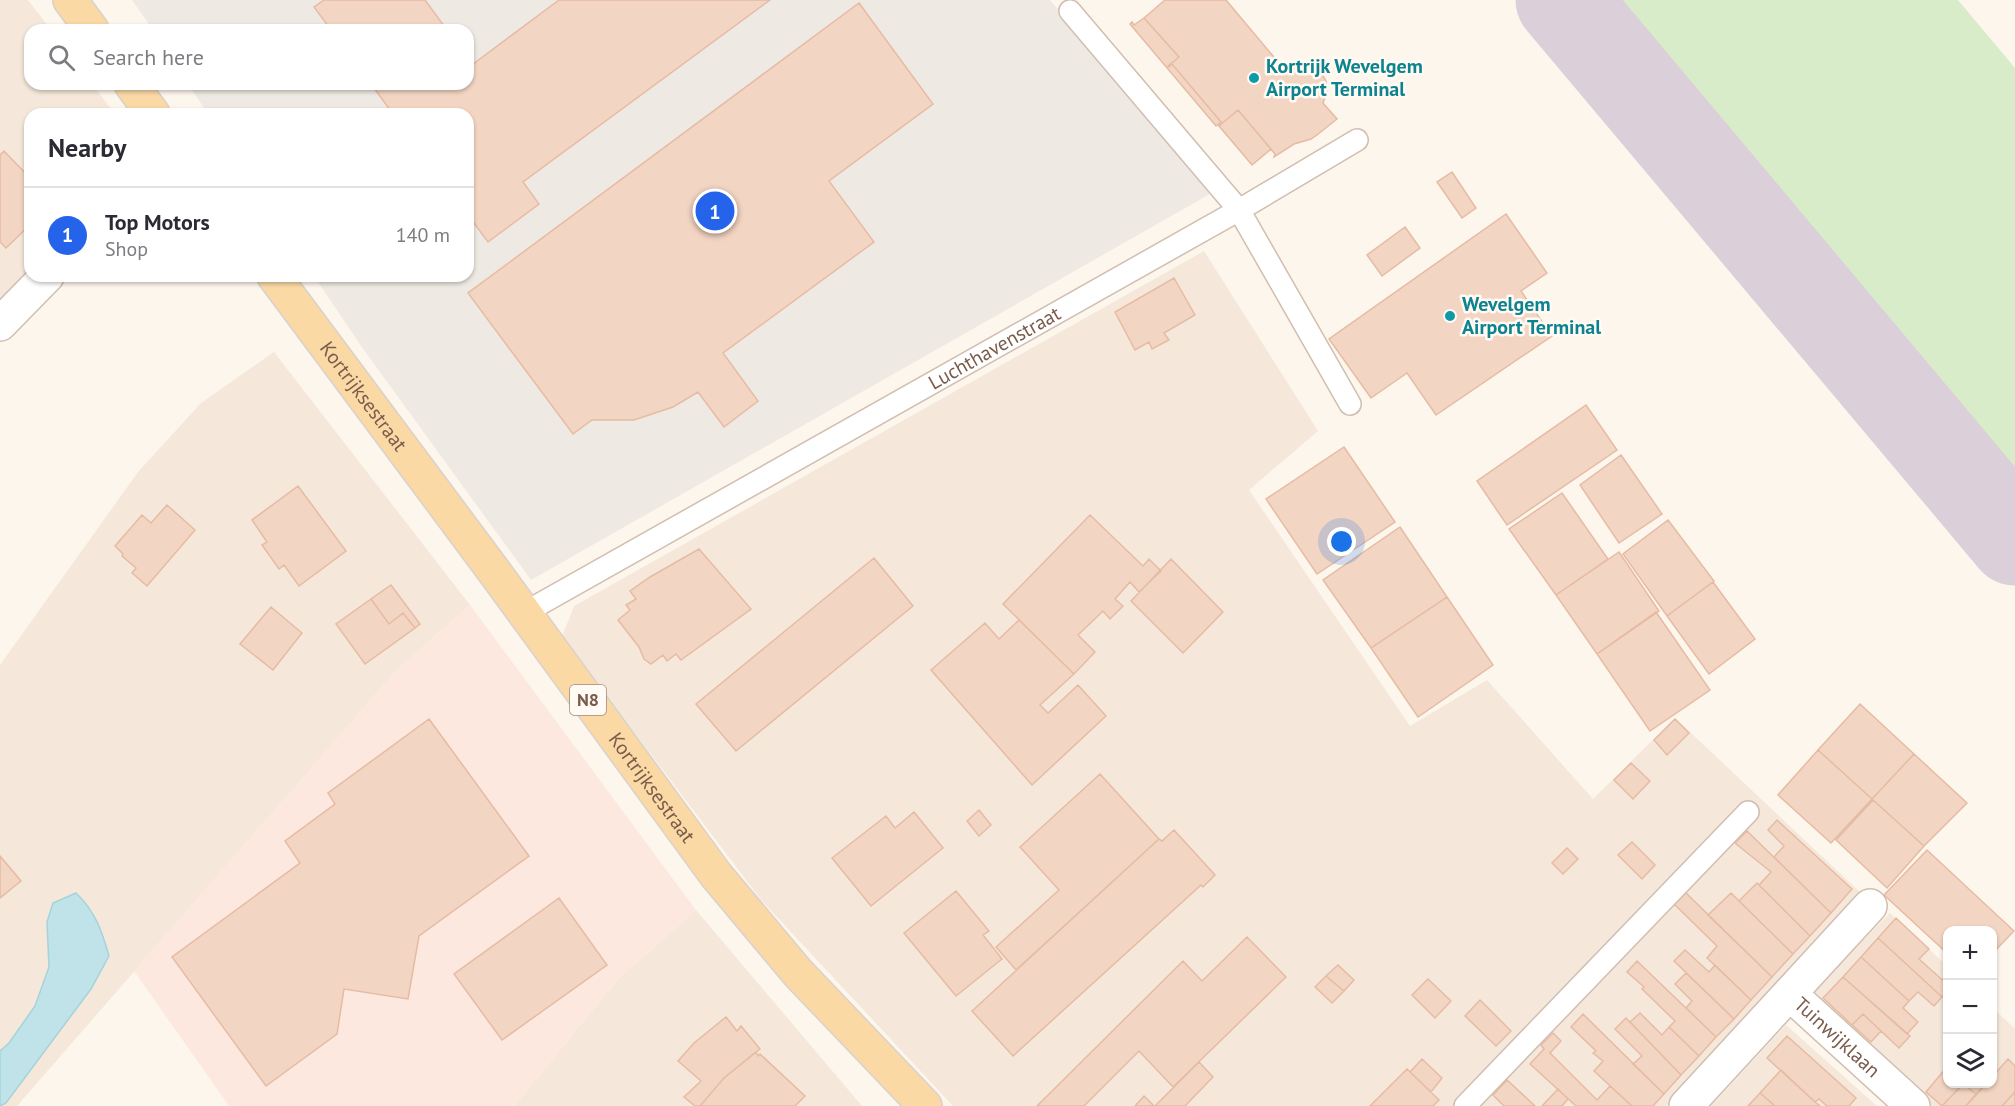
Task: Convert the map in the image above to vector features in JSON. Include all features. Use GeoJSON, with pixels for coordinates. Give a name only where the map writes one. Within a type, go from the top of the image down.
{"type":"FeatureCollection","features":[{"type":"Feature","properties":{"kind":"main road"},"geometry":{"type":"LineString","coordinates":[[70,0],[88,24]]}},
{"type":"Feature","properties":{"kind":"main road"},"geometry":{"type":"LineString","coordinates":[[135,90],[149,108]]}},
{"type":"Feature","properties":{"kind":"main road","name":"Kortrijksestraat"},"geometry":{"type":"LineString","coordinates":[[278,282],[716,875],[798,973],[925,1106]]}},
{"type":"Feature","properties":{"kind":"street"},"geometry":{"type":"LineString","coordinates":[[0,324],[41,282]]}},
{"type":"Feature","properties":{"kind":"street","name":"Tuinwijklaan"},"geometry":{"type":"LineString","coordinates":[[1686,1106],[1870,906]]}},
{"type":"Feature","properties":{"kind":"street","name":"Tuinwijklaan"},"geometry":{"type":"LineString","coordinates":[[1790,994],[1912,1106]]}},
{"type":"Feature","properties":{"kind":"lane"},"geometry":{"type":"LineString","coordinates":[[1070,11],[1239,210],[1350,404]]}},
{"type":"Feature","properties":{"kind":"lane","name":"Luchthavenstraat"},"geometry":{"type":"LineString","coordinates":[[524,613],[1239,210],[1357,140]]}},
{"type":"Feature","properties":{"kind":"lane"},"geometry":{"type":"LineString","coordinates":[[1465,1106],[1748,812]]}},
{"type":"Feature","properties":{"kind":"shaded area"},"geometry":{"type":"Polygon","coordinates":[[[0,0],[28,0],[46,24],[24,24],[24,90],[97,90],[110,108],[24,108],[24,279],[0,303],[0,0]]]}},
{"type":"Feature","properties":{"kind":"shaded area"},"geometry":{"type":"Polygon","coordinates":[[[132,0],[1050,0],[1210,194],[531,580],[361,346],[318,282],[474,282],[474,108],[204,108],[192,90],[474,90],[474,24],[149,24],[132,0]]]}},
{"type":"Feature","properties":{"kind":"shaded area"},"geometry":{"type":"Polygon","coordinates":[[[1204,251],[1318,431],[1249,490],[1410,726],[1487,680],[1593,799],[1675,718],[1861,893],[1666,1106],[953,1106],[762,901],[562,637],[574,606],[1204,251]]]}},
{"type":"Feature","properties":{"kind":"shaded area"},"geometry":{"type":"Polygon","coordinates":[[[274,352],[470,605],[396,671],[17,1106],[0,1106],[0,665],[138,472],[201,403],[274,352]]]}},
{"type":"Feature","properties":{"kind":"shaded area"},"geometry":{"type":"Polygon","coordinates":[[[470,605],[696,910],[617,980],[514,1106],[229,1106],[134,971],[396,671],[470,605]]]}},
{"type":"Feature","properties":{"kind":"shaded area"},"geometry":{"type":"Polygon","coordinates":[[[696,910],[862,1106],[514,1106],[617,980],[696,910]]]}},
{"type":"Feature","properties":{"kind":"shaded area"},"geometry":{"type":"Polygon","coordinates":[[[1890,913],[1943,962],[1943,1088],[1997,1088],[1997,1012],[2015,1029],[2015,1106],[1928,1106],[1806,998],[1890,913]]]}},
{"type":"Feature","properties":{"kind":"shaded area"},"geometry":{"type":"Polygon","coordinates":[[[1786,1025],[1877,1106],[1711,1106],[1786,1025]]]}},
{"type":"Feature","properties":{"kind":"green space"},"geometry":{"type":"Polygon","coordinates":[[[1599,0],[1958,0],[2015,68],[2015,495],[1599,0]]]}},
{"type":"Feature","properties":{"kind":"water"},"geometry":{"type":"Polygon","coordinates":[[[76,893],[97,922],[109,956],[91,989],[6,1103],[0,1106],[0,1051],[9,1043],[35,1006],[49,967],[47,922],[53,903],[76,893]]]}},
{"type":"Feature","properties":{"kind":"building"},"geometry":{"type":"Polygon","coordinates":[[[324,0],[425,0],[443,24],[327,24],[314,7],[324,0]]]}},
{"type":"Feature","properties":{"kind":"building"},"geometry":{"type":"Polygon","coordinates":[[[559,0],[770,0],[523,182],[539,204],[488,242],[474,223],[474,108],[389,108],[375,90],[474,90],[474,63],[559,0]]]}},
{"type":"Feature","properties":{"kind":"building","name":"Kortrijk Wevelgem Airport Terminal"},"geometry":{"type":"Polygon","coordinates":[[[1165,0],[1226,0],[1283,68],[1293,62],[1312,65],[1319,69],[1326,81],[1327,92],[1323,103],[1337,119],[1311,139],[1294,144],[1274,157],[1275,154],[1238,110],[1219,126],[1221,122],[1172,64],[1168,66],[1179,57],[1144,18],[1165,0]]]}},
{"type":"Feature","properties":{"kind":"building"},"geometry":{"type":"Polygon","coordinates":[[[859,3],[933,104],[829,181],[874,242],[723,353],[758,401],[724,427],[698,392],[673,407],[634,420],[592,420],[573,434],[468,293],[859,3]]]}},
{"type":"Feature","properties":{"kind":"building"},"geometry":{"type":"Polygon","coordinates":[[[1144,18],[1179,57],[1168,66],[1172,64],[1221,122],[1216,126],[1130,24],[1132,22],[1134,25],[1144,18]]]}},
{"type":"Feature","properties":{"kind":"building"},"geometry":{"type":"Polygon","coordinates":[[[1238,110],[1271,149],[1252,165],[1219,126],[1238,110]]]}},
{"type":"Feature","properties":{"kind":"building"},"geometry":{"type":"Polygon","coordinates":[[[4,151],[24,172],[24,231],[6,248],[0,242],[0,155],[4,151]]]}},
{"type":"Feature","properties":{"kind":"building"},"geometry":{"type":"Polygon","coordinates":[[[1452,172],[1476,208],[1462,218],[1437,182],[1452,172]]]}},
{"type":"Feature","properties":{"kind":"building","name":"Wevelgem Airport Terminal"},"geometry":{"type":"Polygon","coordinates":[[[1506,214],[1547,273],[1521,291],[1552,336],[1436,415],[1407,373],[1371,398],[1329,339],[1506,214]]]}},
{"type":"Feature","properties":{"kind":"building"},"geometry":{"type":"Polygon","coordinates":[[[1405,227],[1420,248],[1382,276],[1367,255],[1405,227]]]}},
{"type":"Feature","properties":{"kind":"building"},"geometry":{"type":"Polygon","coordinates":[[[1174,278],[1195,315],[1164,333],[1169,340],[1152,349],[1149,342],[1135,350],[1115,312],[1174,278]]]}},
{"type":"Feature","properties":{"kind":"building"},"geometry":{"type":"Polygon","coordinates":[[[1586,405],[1617,450],[1507,525],[1477,481],[1586,405]]]}},
{"type":"Feature","properties":{"kind":"building"},"geometry":{"type":"Polygon","coordinates":[[[1344,447],[1395,522],[1317,574],[1266,499],[1344,447]]]}},
{"type":"Feature","properties":{"kind":"building"},"geometry":{"type":"Polygon","coordinates":[[[1621,455],[1662,514],[1619,543],[1580,485],[1621,455]]]}},
{"type":"Feature","properties":{"kind":"building"},"geometry":{"type":"Polygon","coordinates":[[[298,486],[346,551],[299,586],[284,565],[279,569],[262,545],[267,542],[252,520],[298,486]]]}},
{"type":"Feature","properties":{"kind":"building"},"geometry":{"type":"Polygon","coordinates":[[[1562,493],[1608,559],[1556,595],[1509,529],[1562,493]]]}},
{"type":"Feature","properties":{"kind":"building"},"geometry":{"type":"Polygon","coordinates":[[[167,505],[195,530],[147,586],[132,573],[136,568],[122,556],[123,554],[115,546],[142,515],[151,523],[167,505]]]}},
{"type":"Feature","properties":{"kind":"building"},"geometry":{"type":"Polygon","coordinates":[[[1090,515],[1143,566],[1149,559],[1161,571],[1139,592],[1130,582],[1115,599],[1123,606],[1110,619],[1103,611],[1078,635],[1095,652],[1074,674],[1003,604],[1090,515]]]}},
{"type":"Feature","properties":{"kind":"building"},"geometry":{"type":"Polygon","coordinates":[[[1668,520],[1714,581],[1667,616],[1623,554],[1668,520]]]}},
{"type":"Feature","properties":{"kind":"building"},"geometry":{"type":"Polygon","coordinates":[[[1400,527],[1447,597],[1371,648],[1323,580],[1400,527]]]}},
{"type":"Feature","properties":{"kind":"building"},"geometry":{"type":"Polygon","coordinates":[[[699,549],[751,609],[681,660],[676,654],[667,661],[663,655],[651,664],[644,659],[639,647],[618,620],[630,610],[626,605],[636,599],[630,591],[699,549]]]}},
{"type":"Feature","properties":{"kind":"building"},"geometry":{"type":"Polygon","coordinates":[[[1619,552],[1659,611],[1597,654],[1556,595],[1619,552]]]}},
{"type":"Feature","properties":{"kind":"building"},"geometry":{"type":"Polygon","coordinates":[[[874,558],[913,606],[736,751],[696,704],[874,558]]]}},
{"type":"Feature","properties":{"kind":"building"},"geometry":{"type":"Polygon","coordinates":[[[1171,559],[1223,612],[1183,653],[1131,601],[1171,559]]]}},
{"type":"Feature","properties":{"kind":"building"},"geometry":{"type":"Polygon","coordinates":[[[1713,582],[1755,639],[1709,674],[1667,616],[1713,582]]]}},
{"type":"Feature","properties":{"kind":"building"},"geometry":{"type":"Polygon","coordinates":[[[391,585],[420,624],[415,628],[403,613],[389,624],[371,599],[391,585]]]}},
{"type":"Feature","properties":{"kind":"building"},"geometry":{"type":"Polygon","coordinates":[[[1447,597],[1493,665],[1418,717],[1371,648],[1447,597]]]}},
{"type":"Feature","properties":{"kind":"building"},"geometry":{"type":"Polygon","coordinates":[[[371,599],[389,624],[403,613],[415,628],[365,664],[336,624],[371,599]]]}},
{"type":"Feature","properties":{"kind":"building"},"geometry":{"type":"Polygon","coordinates":[[[271,607],[302,633],[273,670],[240,644],[271,607]]]}},
{"type":"Feature","properties":{"kind":"building"},"geometry":{"type":"Polygon","coordinates":[[[1656,612],[1710,690],[1650,731],[1597,654],[1656,612]]]}},
{"type":"Feature","properties":{"kind":"building"},"geometry":{"type":"Polygon","coordinates":[[[1019,620],[1074,674],[1040,705],[1048,713],[1078,685],[1106,716],[1032,785],[931,670],[985,623],[999,639],[1019,620]]]}},
{"type":"Feature","properties":{"kind":"building"},"geometry":{"type":"Polygon","coordinates":[[[1860,704],[1914,754],[1872,799],[1818,750],[1860,704]]]}},
{"type":"Feature","properties":{"kind":"building"},"geometry":{"type":"Polygon","coordinates":[[[429,719],[529,856],[419,936],[408,999],[344,989],[337,1034],[266,1086],[172,957],[300,863],[285,841],[335,804],[328,793],[429,719]]]}},
{"type":"Feature","properties":{"kind":"building"},"geometry":{"type":"Polygon","coordinates":[[[1675,719],[1689,733],[1667,755],[1654,740],[1675,719]]]}},
{"type":"Feature","properties":{"kind":"building"},"geometry":{"type":"Polygon","coordinates":[[[1818,750],[1872,799],[1831,843],[1778,795],[1818,750]]]}},
{"type":"Feature","properties":{"kind":"building"},"geometry":{"type":"Polygon","coordinates":[[[1914,754],[1967,803],[1924,846],[1872,799],[1914,754]]]}},
{"type":"Feature","properties":{"kind":"building"},"geometry":{"type":"Polygon","coordinates":[[[1631,763],[1650,781],[1633,799],[1614,780],[1631,763]]]}},
{"type":"Feature","properties":{"kind":"building"},"geometry":{"type":"Polygon","coordinates":[[[1100,774],[1159,839],[1016,970],[996,947],[1059,890],[1020,847],[1100,774]]]}},
{"type":"Feature","properties":{"kind":"building"},"geometry":{"type":"Polygon","coordinates":[[[1873,800],[1924,846],[1887,888],[1836,840],[1873,800]]]}},
{"type":"Feature","properties":{"kind":"building"},"geometry":{"type":"Polygon","coordinates":[[[979,810],[991,825],[979,836],[967,821],[979,810]]]}},
{"type":"Feature","properties":{"kind":"building"},"geometry":{"type":"Polygon","coordinates":[[[914,812],[943,848],[871,906],[832,858],[886,816],[895,828],[914,812]]]}},
{"type":"Feature","properties":{"kind":"building"},"geometry":{"type":"Polygon","coordinates":[[[1777,820],[1852,889],[1831,913],[1774,857],[1784,846],[1768,830],[1777,820]]]}},
{"type":"Feature","properties":{"kind":"building"},"geometry":{"type":"Polygon","coordinates":[[[1174,830],[1215,875],[1203,887],[1201,885],[1013,1056],[972,1011],[1159,839],[1162,841],[1174,830]]]}},
{"type":"Feature","properties":{"kind":"building"},"geometry":{"type":"Polygon","coordinates":[[[1747,831],[1831,913],[1810,936],[1759,885],[1771,872],[1735,843],[1747,831]]]}},
{"type":"Feature","properties":{"kind":"building"},"geometry":{"type":"Polygon","coordinates":[[[1632,842],[1655,865],[1642,879],[1618,855],[1632,842]]]}},
{"type":"Feature","properties":{"kind":"building"},"geometry":{"type":"Polygon","coordinates":[[[1567,848],[1578,859],[1563,874],[1552,863],[1567,848]]]}},
{"type":"Feature","properties":{"kind":"building"},"geometry":{"type":"Polygon","coordinates":[[[1927,850],[2014,931],[1997,949],[1997,926],[1943,926],[1943,949],[1884,895],[1927,850]]]}},
{"type":"Feature","properties":{"kind":"building"},"geometry":{"type":"Polygon","coordinates":[[[0,856],[21,881],[0,898],[0,856]]]}},
{"type":"Feature","properties":{"kind":"building"},"geometry":{"type":"Polygon","coordinates":[[[1757,883],[1810,936],[1793,954],[1739,901],[1757,883]]]}},
{"type":"Feature","properties":{"kind":"building"},"geometry":{"type":"Polygon","coordinates":[[[956,891],[989,931],[983,935],[1002,959],[956,996],[904,933],[956,891]]]}},
{"type":"Feature","properties":{"kind":"building"},"geometry":{"type":"Polygon","coordinates":[[[1686,893],[1772,977],[1751,1000],[1707,958],[1717,946],[1674,904],[1686,893]]]}},
{"type":"Feature","properties":{"kind":"building"},"geometry":{"type":"Polygon","coordinates":[[[1731,893],[1793,954],[1772,977],[1708,915],[1731,893]]]}},
{"type":"Feature","properties":{"kind":"building"},"geometry":{"type":"Polygon","coordinates":[[[559,898],[607,965],[502,1040],[454,974],[559,898]]]}},
{"type":"Feature","properties":{"kind":"building"},"geometry":{"type":"Polygon","coordinates":[[[1896,918],[1929,949],[1919,959],[1943,981],[1942,997],[1878,938],[1896,918]]]}},
{"type":"Feature","properties":{"kind":"building"},"geometry":{"type":"Polygon","coordinates":[[[1247,937],[1286,977],[1173,1087],[1139,1051],[1084,1106],[1037,1106],[1183,961],[1202,981],[1247,937]]]}},
{"type":"Feature","properties":{"kind":"building"},"geometry":{"type":"Polygon","coordinates":[[[1878,938],[1942,997],[1934,1006],[1918,992],[1909,1001],[1861,957],[1878,938]]]}},
{"type":"Feature","properties":{"kind":"building"},"geometry":{"type":"Polygon","coordinates":[[[1685,950],[1709,972],[1715,965],[1751,1000],[1734,1019],[1674,961],[1685,950]]]}},
{"type":"Feature","properties":{"kind":"building"},"geometry":{"type":"Polygon","coordinates":[[[1861,957],[1909,1001],[1903,1008],[1918,1022],[1907,1034],[1843,977],[1861,957]]]}},
{"type":"Feature","properties":{"kind":"building"},"geometry":{"type":"Polygon","coordinates":[[[1637,961],[1716,1037],[1699,1056],[1669,1027],[1675,1021],[1627,972],[1637,961]]]}},
{"type":"Feature","properties":{"kind":"building"},"geometry":{"type":"Polygon","coordinates":[[[1338,965],[1354,980],[1344,991],[1326,976],[1338,965]]]}},
{"type":"Feature","properties":{"kind":"building"},"geometry":{"type":"Polygon","coordinates":[[[1686,973],[1734,1019],[1716,1037],[1686,1008],[1692,1001],[1675,984],[1686,973]]]}},
{"type":"Feature","properties":{"kind":"building"},"geometry":{"type":"Polygon","coordinates":[[[1326,976],[1344,991],[1332,1003],[1315,987],[1326,976]]]}},
{"type":"Feature","properties":{"kind":"building"},"geometry":{"type":"Polygon","coordinates":[[[1843,977],[1910,1036],[1899,1048],[1863,1014],[1852,1025],[1823,998],[1843,977]]]}},
{"type":"Feature","properties":{"kind":"building"},"geometry":{"type":"Polygon","coordinates":[[[1428,979],[1451,1001],[1435,1018],[1412,995],[1428,979]]]}},
{"type":"Feature","properties":{"kind":"building"},"geometry":{"type":"Polygon","coordinates":[[[1480,1000],[1511,1031],[1496,1046],[1465,1016],[1480,1000]]]}},
{"type":"Feature","properties":{"kind":"building"},"geometry":{"type":"Polygon","coordinates":[[[1640,1013],[1662,1035],[1669,1027],[1699,1056],[1681,1075],[1630,1022],[1640,1013]]]}},
{"type":"Feature","properties":{"kind":"building"},"geometry":{"type":"Polygon","coordinates":[[[1583,1014],[1664,1094],[1653,1106],[1632,1106],[1594,1071],[1603,1061],[1571,1027],[1583,1014]]]}},
{"type":"Feature","properties":{"kind":"building"},"geometry":{"type":"Polygon","coordinates":[[[1863,1014],[1881,1031],[1871,1042],[1852,1025],[1863,1014]]]}},
{"type":"Feature","properties":{"kind":"building"},"geometry":{"type":"Polygon","coordinates":[[[726,1017],[737,1031],[741,1026],[760,1049],[724,1078],[700,1106],[695,1106],[684,1097],[701,1081],[678,1061],[694,1043],[726,1017]]]}},
{"type":"Feature","properties":{"kind":"building"},"geometry":{"type":"Polygon","coordinates":[[[1626,1018],[1681,1075],[1664,1094],[1633,1064],[1642,1056],[1615,1029],[1626,1018]]]}},
{"type":"Feature","properties":{"kind":"building"},"geometry":{"type":"Polygon","coordinates":[[[1553,1033],[1561,1041],[1550,1053],[1597,1100],[1610,1086],[1632,1106],[1576,1106],[1530,1064],[1544,1049],[1541,1045],[1553,1033]]]}},
{"type":"Feature","properties":{"kind":"building"},"geometry":{"type":"Polygon","coordinates":[[[1787,1036],[1856,1098],[1849,1106],[1827,1106],[1819,1099],[1815,1102],[1767,1058],[1787,1036]]]}},
{"type":"Feature","properties":{"kind":"building"},"geometry":{"type":"Polygon","coordinates":[[[756,1052],[805,1096],[795,1106],[700,1106],[724,1078],[756,1052]]]}},
{"type":"Feature","properties":{"kind":"building"},"geometry":{"type":"Polygon","coordinates":[[[1422,1059],[1442,1078],[1431,1092],[1410,1072],[1422,1059]]]}},
{"type":"Feature","properties":{"kind":"building"},"geometry":{"type":"Polygon","coordinates":[[[2008,1059],[2015,1066],[2015,1092],[2002,1106],[1966,1106],[1982,1088],[1997,1088],[1997,1071],[2008,1059]]]}},
{"type":"Feature","properties":{"kind":"building"},"geometry":{"type":"Polygon","coordinates":[[[1199,1062],[1213,1077],[1185,1106],[1155,1106],[1199,1062]]]}},
{"type":"Feature","properties":{"kind":"building"},"geometry":{"type":"Polygon","coordinates":[[[1407,1069],[1439,1100],[1433,1106],[1370,1106],[1407,1069]]]}},
{"type":"Feature","properties":{"kind":"building"},"geometry":{"type":"Polygon","coordinates":[[[1781,1070],[1820,1106],[1775,1106],[1760,1093],[1781,1070]]]}},
{"type":"Feature","properties":{"kind":"building"},"geometry":{"type":"Polygon","coordinates":[[[1943,1072],[1943,1088],[1959,1088],[1942,1106],[1926,1092],[1943,1072]]]}},
{"type":"Feature","properties":{"kind":"building"},"geometry":{"type":"Polygon","coordinates":[[[1507,1080],[1535,1106],[1504,1106],[1493,1095],[1507,1080]]]}},
{"type":"Feature","properties":{"kind":"building"},"geometry":{"type":"Polygon","coordinates":[[[1959,1088],[1968,1088],[1976,1094],[1966,1106],[1942,1106],[1959,1088]]]}},
{"type":"Feature","properties":{"kind":"building"},"geometry":{"type":"Polygon","coordinates":[[[1968,1088],[1982,1088],[1976,1094],[1968,1088]]]}},
{"type":"Feature","properties":{"kind":"building"},"geometry":{"type":"Polygon","coordinates":[[[1558,1089],[1568,1099],[1562,1106],[1542,1106],[1558,1089]]]}},
{"type":"Feature","properties":{"kind":"building"},"geometry":{"type":"Polygon","coordinates":[[[2015,1092],[2015,1106],[2002,1106],[2015,1092]]]}},
{"type":"Feature","properties":{"kind":"building"},"geometry":{"type":"Polygon","coordinates":[[[1760,1093],[1775,1106],[1748,1106],[1760,1093]]]}},
{"type":"Feature","properties":{"kind":"building"},"geometry":{"type":"Polygon","coordinates":[[[1144,1096],[1154,1106],[1135,1106],[1144,1096]]]}},
{"type":"Feature","properties":{"kind":"taxiway"},"geometry":{"type":"LineString","coordinates":[[1562,0],[2015,539]]}},
{"type":"Feature","properties":{"kind":"place","name":"Kortrijk Wevelgem Airport Terminal"},"geometry":{"type":"Point","coordinates":[1254,78]}},
{"type":"Feature","properties":{"kind":"place","name":"Top Motors"},"geometry":{"type":"Point","coordinates":[715,211]}},
{"type":"Feature","properties":{"kind":"place","name":"Wevelgem Airport Terminal"},"geometry":{"type":"Point","coordinates":[1450,316]}}]}
